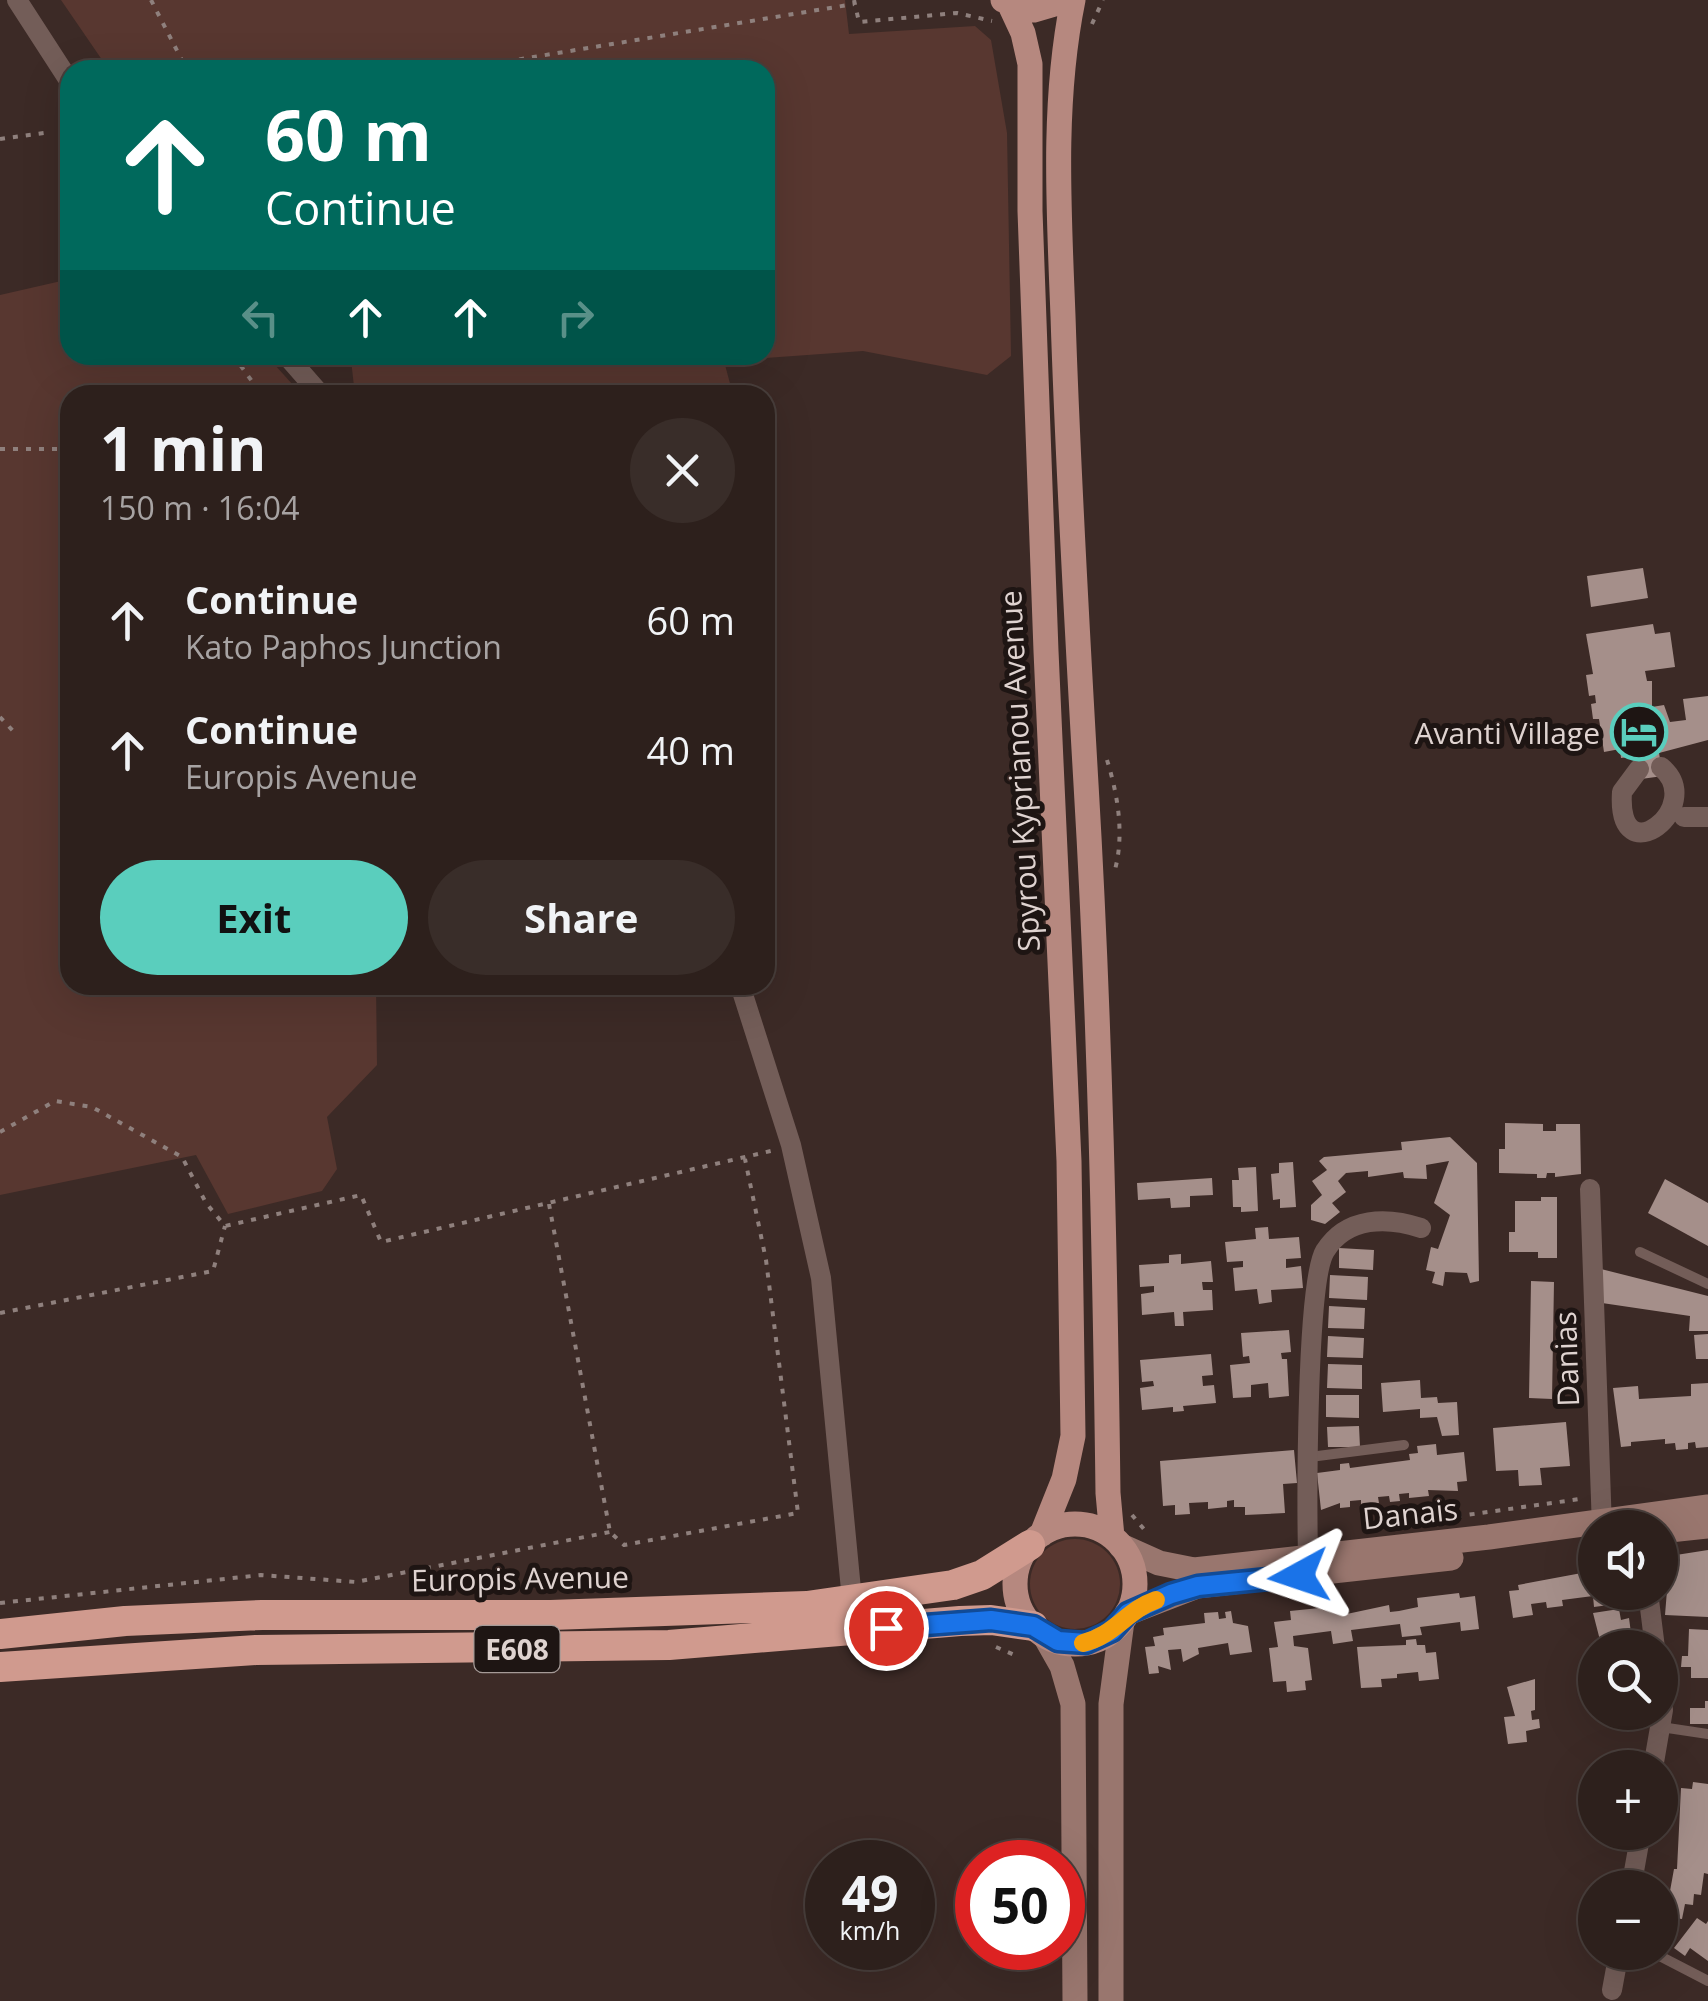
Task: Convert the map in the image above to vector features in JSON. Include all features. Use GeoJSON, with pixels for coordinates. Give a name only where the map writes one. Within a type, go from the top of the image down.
{"type":"FeatureCollection","features":[{"type":"Feature","properties":{"kind":"highway","name":"Europis Avenue"},"geometry":{"type":"LineString","coordinates":[[0,1634],[125,1621],[243,1616],[552,1615],[807,1606],[953,1585],[982,1575],[1036,1540]]}},
{"type":"Feature","properties":{"kind":"highway","name":"E608"},"geometry":{"type":"LineString","coordinates":[[0,1667],[256,1650],[669,1644],[960,1620],[991,1620],[1039,1631]]}},
{"type":"Feature","properties":{"kind":"main road"},"geometry":{"type":"LineString","coordinates":[[1003,9],[1042,10],[1070,0]]}},
{"type":"Feature","properties":{"kind":"main road","name":"Spyrou Kyprianou Avenue"},"geometry":{"type":"LineString","coordinates":[[1070,0],[1058,175],[1071,568],[1086,786],[1104,1181],[1108,1493],[1126,1535]]}},
{"type":"Feature","properties":{"kind":"main road","name":"Spyrou Kyprianou Avenue"},"geometry":{"type":"LineString","coordinates":[[1003,9],[1028,48],[1030,78],[1030,194],[1044,613],[1070,1181],[1072,1436],[1064,1478],[1036,1540]]}},
{"type":"Feature","properties":{"kind":"main road","name":"Danais"},"geometry":{"type":"LineString","coordinates":[[1678,1513],[1708,1507]]}},
{"type":"Feature","properties":{"kind":"main road","name":"Danais"},"geometry":{"type":"LineString","coordinates":[[1126,1535],[1159,1563],[1194,1570],[1578,1520]]}},
{"type":"Feature","properties":{"kind":"main road","name":"Danais"},"geometry":{"type":"LineString","coordinates":[[1125,1617],[1198,1586],[1578,1521]]}},
{"type":"Feature","properties":{"kind":"main road"},"geometry":{"type":"LineString","coordinates":[[1075,2001],[1073,1704],[1062,1666],[1018,1601],[1016,1571],[1036,1540],[1058,1526],[1077,1524],[1126,1535],[1134,1579],[1111,1704],[1111,2001]]}},
{"type":"Feature","properties":{"kind":"main road"},"geometry":{"type":"LineString","coordinates":[[1678,1529],[1708,1526]]}},
{"type":"Feature","properties":{"kind":"main road"},"geometry":{"type":"LineString","coordinates":[[1039,1631],[1072,1644],[1086,1643],[1100,1638],[1125,1617]]}},
{"type":"Feature","properties":{"kind":"street"},"geometry":{"type":"LineString","coordinates":[[18,0],[60,66]]}},
{"type":"Feature","properties":{"kind":"street"},"geometry":{"type":"LineString","coordinates":[[295,365],[312,385]]}},
{"type":"Feature","properties":{"kind":"street"},"geometry":{"type":"LineString","coordinates":[[1639,770],[1622,792],[1621,802],[1629,822],[1658,833],[1668,831],[1684,817],[1688,794],[1677,774],[1661,767]]}},
{"type":"Feature","properties":{"kind":"street"},"geometry":{"type":"LineString","coordinates":[[1684,817],[1708,817]]}},
{"type":"Feature","properties":{"kind":"street"},"geometry":{"type":"LineString","coordinates":[[743,995],[790,1146],[821,1278],[852,1600]]}},
{"type":"Feature","properties":{"kind":"street","name":"Danias"},"geometry":{"type":"LineString","coordinates":[[1590,1189],[1600,1510]]}},
{"type":"Feature","properties":{"kind":"street"},"geometry":{"type":"LineString","coordinates":[[1308,1557],[1316,1277],[1326,1250],[1367,1221],[1396,1220],[1421,1228]]}},
{"type":"Feature","properties":{"kind":"street"},"geometry":{"type":"LineString","coordinates":[[1612,1990],[1615,1970]]}},
{"type":"Feature","properties":{"kind":"lane"},"geometry":{"type":"LineString","coordinates":[[1640,1252],[1708,1284]]}},
{"type":"Feature","properties":{"kind":"lane"},"geometry":{"type":"LineString","coordinates":[[1310,1457],[1404,1446]]}},
{"type":"Feature","properties":{"kind":"lane"},"geometry":{"type":"LineString","coordinates":[[1678,1730],[1708,1734]]}},
{"type":"Feature","properties":{"kind":"lane"},"geometry":{"type":"LineString","coordinates":[[1678,1965],[1708,1981]]}},
{"type":"Feature","properties":{"kind":"path"},"geometry":{"type":"LineString","coordinates":[[150,0],[182,60]]}},
{"type":"Feature","properties":{"kind":"path"},"geometry":{"type":"LineString","coordinates":[[1090,30],[1103,0]]}},
{"type":"Feature","properties":{"kind":"path"},"geometry":{"type":"LineString","coordinates":[[514,60],[854,2],[859,22],[1003,9]]}},
{"type":"Feature","properties":{"kind":"path"},"geometry":{"type":"LineString","coordinates":[[0,140],[44,133]]}},
{"type":"Feature","properties":{"kind":"path"},"geometry":{"type":"LineString","coordinates":[[0,449],[60,449]]}},
{"type":"Feature","properties":{"kind":"path"},"geometry":{"type":"LineString","coordinates":[[0,717],[14,732]]}},
{"type":"Feature","properties":{"kind":"path"},"geometry":{"type":"LineString","coordinates":[[1105,751],[1116,787],[1120,853],[1109,887]]}},
{"type":"Feature","properties":{"kind":"path"},"geometry":{"type":"LineString","coordinates":[[0,1132],[54,1101],[92,1107],[182,1157],[206,1203],[224,1226]]}},
{"type":"Feature","properties":{"kind":"path"},"geometry":{"type":"LineString","coordinates":[[224,1226],[360,1195],[381,1242],[790,1146]]}},
{"type":"Feature","properties":{"kind":"path"},"geometry":{"type":"LineString","coordinates":[[548,1204],[610,1532],[624,1546],[798,1514],[766,1260],[745,1159]]}},
{"type":"Feature","properties":{"kind":"path"},"geometry":{"type":"LineString","coordinates":[[0,1313],[212,1271],[224,1226]]}},
{"type":"Feature","properties":{"kind":"path"},"geometry":{"type":"LineString","coordinates":[[1129,1511],[1155,1543]]}},
{"type":"Feature","properties":{"kind":"path"},"geometry":{"type":"LineString","coordinates":[[1426,1520],[1578,1517]]}},
{"type":"Feature","properties":{"kind":"path"},"geometry":{"type":"LineString","coordinates":[[1426,1528],[1578,1518]]}},
{"type":"Feature","properties":{"kind":"path"},"geometry":{"type":"LineString","coordinates":[[0,1603],[260,1575],[356,1582],[610,1532]]}},
{"type":"Feature","properties":{"kind":"shaded area"},"geometry":{"type":"Polygon","coordinates":[[[61,0],[845,0],[849,34],[975,26],[991,40],[1007,133],[1011,356],[987,375],[863,351],[775,357],[775,60],[102,60],[61,0]]]}},
{"type":"Feature","properties":{"kind":"shaded area"},"geometry":{"type":"Polygon","coordinates":[[[60,281],[60,365],[275,365],[293,385],[60,385],[60,995],[376,995],[377,1065],[327,1117],[337,1169],[322,1191],[228,1214],[196,1155],[0,1195],[0,295],[60,281]]]}},
{"type":"Feature","properties":{"kind":"shaded area"},"geometry":{"type":"Polygon","coordinates":[[[352,365],[725,365],[730,385],[354,385],[352,365]]]}},
{"type":"Feature","properties":{"kind":"shaded area"},"geometry":{"type":"Polygon","coordinates":[[[1075,1539],[1092,1542],[1107,1552],[1117,1567],[1117,1601],[1107,1616],[1092,1626],[1075,1629],[1058,1626],[1043,1616],[1033,1601],[1030,1584],[1033,1567],[1043,1552],[1058,1542],[1075,1539]]]}},
{"type":"Feature","properties":{"kind":"building"},"geometry":{"type":"Polygon","coordinates":[[[1643,568],[1648,598],[1591,607],[1587,576],[1643,568]]]}},
{"type":"Feature","properties":{"kind":"building"},"geometry":{"type":"Polygon","coordinates":[[[1653,624],[1655,634],[1670,632],[1675,667],[1645,671],[1647,681],[1652,681],[1652,707],[1664,705],[1670,722],[1686,720],[1683,699],[1708,696],[1708,740],[1659,753],[1663,776],[1641,779],[1636,756],[1621,758],[1620,749],[1604,752],[1599,719],[1593,719],[1591,704],[1596,703],[1595,695],[1589,696],[1586,675],[1593,674],[1586,634],[1653,624]]]}},
{"type":"Feature","properties":{"kind":"building"},"geometry":{"type":"Polygon","coordinates":[[[1505,1123],[1543,1124],[1543,1131],[1556,1131],[1556,1124],[1580,1124],[1581,1174],[1555,1177],[1555,1173],[1547,1173],[1546,1178],[1537,1178],[1537,1174],[1499,1173],[1499,1149],[1505,1149],[1505,1123]]]}},
{"type":"Feature","properties":{"kind":"building"},"geometry":{"type":"Polygon","coordinates":[[[1450,1137],[1477,1163],[1479,1281],[1470,1283],[1467,1273],[1445,1272],[1443,1286],[1432,1283],[1435,1272],[1426,1270],[1431,1247],[1438,1249],[1450,1215],[1434,1203],[1449,1161],[1426,1165],[1427,1179],[1404,1178],[1403,1172],[1368,1177],[1368,1171],[1346,1173],[1338,1181],[1346,1192],[1332,1203],[1340,1212],[1325,1224],[1311,1220],[1311,1205],[1322,1195],[1312,1181],[1327,1170],[1319,1161],[1324,1157],[1402,1150],[1401,1142],[1450,1137]]]}},
{"type":"Feature","properties":{"kind":"building"},"geometry":{"type":"Polygon","coordinates":[[[1293,1162],[1296,1207],[1280,1208],[1280,1199],[1273,1200],[1271,1174],[1279,1173],[1279,1163],[1293,1162]]]}},
{"type":"Feature","properties":{"kind":"building"},"geometry":{"type":"Polygon","coordinates":[[[1256,1167],[1258,1211],[1241,1212],[1241,1207],[1233,1207],[1232,1180],[1239,1180],[1238,1168],[1256,1167]]]}},
{"type":"Feature","properties":{"kind":"building"},"geometry":{"type":"Polygon","coordinates":[[[1212,1178],[1213,1195],[1190,1196],[1190,1207],[1171,1208],[1170,1198],[1138,1200],[1137,1183],[1212,1178]]]}},
{"type":"Feature","properties":{"kind":"building"},"geometry":{"type":"Polygon","coordinates":[[[1665,1179],[1708,1203],[1708,1246],[1648,1213],[1665,1179]]]}},
{"type":"Feature","properties":{"kind":"building"},"geometry":{"type":"Polygon","coordinates":[[[1541,1197],[1557,1197],[1557,1258],[1538,1258],[1538,1252],[1509,1252],[1509,1232],[1515,1232],[1515,1201],[1541,1201],[1541,1197]]]}},
{"type":"Feature","properties":{"kind":"building"},"geometry":{"type":"Polygon","coordinates":[[[1268,1227],[1269,1239],[1299,1237],[1301,1258],[1286,1259],[1286,1268],[1301,1266],[1303,1288],[1271,1290],[1272,1302],[1259,1304],[1257,1289],[1235,1291],[1233,1268],[1243,1267],[1243,1261],[1227,1262],[1225,1242],[1256,1239],[1255,1228],[1268,1227]]]}},
{"type":"Feature","properties":{"kind":"building"},"geometry":{"type":"Polygon","coordinates":[[[1339,1248],[1374,1250],[1373,1270],[1339,1268],[1339,1248]]]}},
{"type":"Feature","properties":{"kind":"building"},"geometry":{"type":"Polygon","coordinates":[[[1181,1254],[1181,1264],[1211,1261],[1213,1282],[1202,1282],[1203,1290],[1212,1290],[1213,1310],[1183,1312],[1184,1326],[1175,1326],[1174,1312],[1142,1315],[1141,1294],[1154,1292],[1154,1286],[1140,1287],[1139,1265],[1169,1263],[1169,1255],[1181,1254]]]}},
{"type":"Feature","properties":{"kind":"building"},"geometry":{"type":"Polygon","coordinates":[[[1601,1269],[1708,1296],[1708,1331],[1689,1331],[1690,1316],[1602,1303],[1601,1269]]]}},
{"type":"Feature","properties":{"kind":"building"},"geometry":{"type":"Polygon","coordinates":[[[1330,1275],[1368,1277],[1367,1300],[1329,1298],[1330,1275]]]}},
{"type":"Feature","properties":{"kind":"building"},"geometry":{"type":"Polygon","coordinates":[[[1531,1281],[1554,1282],[1552,1399],[1529,1398],[1531,1281]]]}},
{"type":"Feature","properties":{"kind":"building"},"geometry":{"type":"Polygon","coordinates":[[[1329,1306],[1365,1308],[1364,1329],[1328,1328],[1329,1306]]]}},
{"type":"Feature","properties":{"kind":"building"},"geometry":{"type":"Polygon","coordinates":[[[1289,1330],[1291,1352],[1281,1353],[1282,1359],[1287,1359],[1289,1396],[1269,1398],[1268,1383],[1251,1385],[1251,1397],[1233,1398],[1230,1365],[1250,1363],[1249,1356],[1243,1357],[1241,1333],[1289,1330]]]}},
{"type":"Feature","properties":{"kind":"building"},"geometry":{"type":"Polygon","coordinates":[[[1708,1334],[1708,1359],[1696,1359],[1694,1335],[1708,1334]]]}},
{"type":"Feature","properties":{"kind":"building"},"geometry":{"type":"Polygon","coordinates":[[[1328,1336],[1364,1338],[1363,1358],[1327,1357],[1328,1336]]]}},
{"type":"Feature","properties":{"kind":"building"},"geometry":{"type":"Polygon","coordinates":[[[1211,1354],[1213,1375],[1202,1376],[1203,1386],[1214,1385],[1216,1403],[1183,1406],[1184,1411],[1173,1412],[1173,1407],[1142,1410],[1140,1388],[1154,1386],[1153,1381],[1142,1382],[1140,1360],[1211,1354]]]}},
{"type":"Feature","properties":{"kind":"building"},"geometry":{"type":"Polygon","coordinates":[[[1328,1364],[1362,1365],[1362,1389],[1327,1388],[1328,1364]]]}},
{"type":"Feature","properties":{"kind":"building"},"geometry":{"type":"Polygon","coordinates":[[[1420,1380],[1421,1398],[1437,1397],[1438,1403],[1457,1402],[1459,1435],[1442,1436],[1437,1417],[1420,1418],[1420,1409],[1383,1412],[1381,1383],[1420,1380]]]}},
{"type":"Feature","properties":{"kind":"building"},"geometry":{"type":"Polygon","coordinates":[[[1708,1383],[1708,1447],[1696,1448],[1695,1442],[1688,1443],[1688,1449],[1676,1450],[1675,1443],[1665,1444],[1665,1439],[1631,1442],[1631,1446],[1621,1447],[1613,1388],[1638,1386],[1639,1399],[1691,1396],[1691,1384],[1708,1383]]]}},
{"type":"Feature","properties":{"kind":"building"},"geometry":{"type":"Polygon","coordinates":[[[1326,1395],[1359,1395],[1359,1418],[1326,1417],[1326,1395]]]}},
{"type":"Feature","properties":{"kind":"building"},"geometry":{"type":"Polygon","coordinates":[[[1566,1422],[1570,1466],[1540,1468],[1542,1485],[1519,1486],[1518,1470],[1496,1471],[1493,1428],[1566,1422]]]}},
{"type":"Feature","properties":{"kind":"building"},"geometry":{"type":"Polygon","coordinates":[[[1359,1426],[1360,1447],[1328,1447],[1327,1427],[1359,1426]]]}},
{"type":"Feature","properties":{"kind":"building"},"geometry":{"type":"Polygon","coordinates":[[[1436,1444],[1437,1455],[1464,1452],[1467,1481],[1457,1482],[1458,1491],[1428,1490],[1429,1496],[1409,1498],[1409,1493],[1399,1494],[1400,1501],[1378,1497],[1379,1503],[1361,1506],[1361,1500],[1350,1501],[1350,1507],[1340,1508],[1340,1503],[1321,1510],[1317,1473],[1340,1470],[1340,1464],[1349,1463],[1350,1468],[1410,1460],[1409,1454],[1418,1453],[1417,1446],[1436,1444]]]}},
{"type":"Feature","properties":{"kind":"building"},"geometry":{"type":"Polygon","coordinates":[[[1294,1450],[1297,1483],[1283,1484],[1285,1513],[1245,1515],[1245,1507],[1234,1507],[1234,1500],[1227,1501],[1227,1507],[1208,1509],[1208,1502],[1189,1503],[1190,1514],[1175,1515],[1175,1505],[1163,1506],[1160,1461],[1294,1450]]]}},
{"type":"Feature","properties":{"kind":"building"},"geometry":{"type":"Polygon","coordinates":[[[1708,1550],[1708,1617],[1665,1615],[1665,1610],[1678,1610],[1678,1555],[1708,1550]]]}},
{"type":"Feature","properties":{"kind":"building"},"geometry":{"type":"Polygon","coordinates":[[[1578,1574],[1578,1598],[1562,1600],[1563,1606],[1531,1604],[1533,1615],[1513,1618],[1509,1591],[1519,1590],[1518,1585],[1578,1574]]]}},
{"type":"Feature","properties":{"kind":"building"},"geometry":{"type":"Polygon","coordinates":[[[1459,1593],[1460,1598],[1475,1596],[1479,1629],[1461,1631],[1460,1622],[1420,1627],[1422,1635],[1402,1637],[1400,1624],[1351,1630],[1353,1641],[1333,1644],[1331,1631],[1293,1636],[1294,1646],[1308,1648],[1312,1680],[1305,1681],[1306,1690],[1287,1692],[1286,1681],[1273,1682],[1269,1648],[1278,1647],[1274,1622],[1291,1620],[1290,1611],[1329,1607],[1341,1608],[1342,1615],[1389,1605],[1390,1612],[1418,1607],[1417,1598],[1459,1593]]]}},
{"type":"Feature","properties":{"kind":"building"},"geometry":{"type":"Polygon","coordinates":[[[1619,1610],[1621,1620],[1629,1618],[1631,1630],[1597,1630],[1593,1613],[1619,1610]]]}},
{"type":"Feature","properties":{"kind":"building"},"geometry":{"type":"Polygon","coordinates":[[[1231,1611],[1233,1623],[1248,1626],[1252,1652],[1230,1655],[1228,1643],[1198,1648],[1199,1654],[1183,1662],[1181,1649],[1168,1650],[1171,1670],[1158,1666],[1159,1673],[1149,1674],[1145,1647],[1155,1646],[1153,1637],[1164,1635],[1163,1628],[1205,1623],[1204,1613],[1218,1612],[1219,1619],[1226,1618],[1225,1612],[1231,1611]]]}},
{"type":"Feature","properties":{"kind":"building"},"geometry":{"type":"Polygon","coordinates":[[[1689,1629],[1708,1630],[1708,1678],[1691,1678],[1691,1667],[1681,1667],[1682,1656],[1688,1656],[1689,1629]]]}},
{"type":"Feature","properties":{"kind":"building"},"geometry":{"type":"Polygon","coordinates":[[[1416,1639],[1417,1645],[1425,1645],[1426,1653],[1436,1652],[1439,1679],[1419,1681],[1418,1672],[1397,1674],[1397,1678],[1381,1679],[1382,1687],[1361,1688],[1357,1647],[1406,1645],[1406,1640],[1416,1639]]]}},
{"type":"Feature","properties":{"kind":"building"},"geometry":{"type":"Polygon","coordinates":[[[1535,1679],[1535,1710],[1531,1711],[1532,1720],[1539,1719],[1540,1728],[1526,1731],[1527,1742],[1508,1744],[1504,1717],[1515,1716],[1507,1687],[1535,1679]]]}},
{"type":"Feature","properties":{"kind":"building"},"geometry":{"type":"Polygon","coordinates":[[[1705,1701],[1708,1724],[1690,1724],[1690,1708],[1705,1708],[1705,1701]]]}},
{"type":"Feature","properties":{"kind":"building"},"geometry":{"type":"Polygon","coordinates":[[[1693,1782],[1708,1784],[1708,1874],[1704,1873],[1701,1895],[1694,1894],[1693,1905],[1685,1904],[1682,1919],[1678,1918],[1678,1870],[1674,1870],[1677,1869],[1681,1788],[1692,1789],[1693,1782]]]}},
{"type":"Feature","properties":{"kind":"building"},"geometry":{"type":"Polygon","coordinates":[[[1697,1918],[1706,1924],[1708,1921],[1708,1961],[1690,1948],[1685,1956],[1678,1951],[1678,1943],[1697,1918]]]}},
{"type":"Feature","properties":{"kind":"slow traffic"},"geometry":{"type":"LineString","coordinates":[[1083,1643],[1112,1631],[1128,1613],[1156,1600]]}},
{"type":"Feature","properties":{"kind":"place","name":"Avanti Village"},"geometry":{"type":"Point","coordinates":[1639,732]}},
{"type":"Feature","properties":{"kind":"route"},"geometry":{"type":"LineString","coordinates":[[886,1628],[991,1620],[1033,1626],[1058,1641],[1086,1643],[1112,1631],[1128,1613],[1171,1594],[1198,1586],[1299,1576]]}}]}
